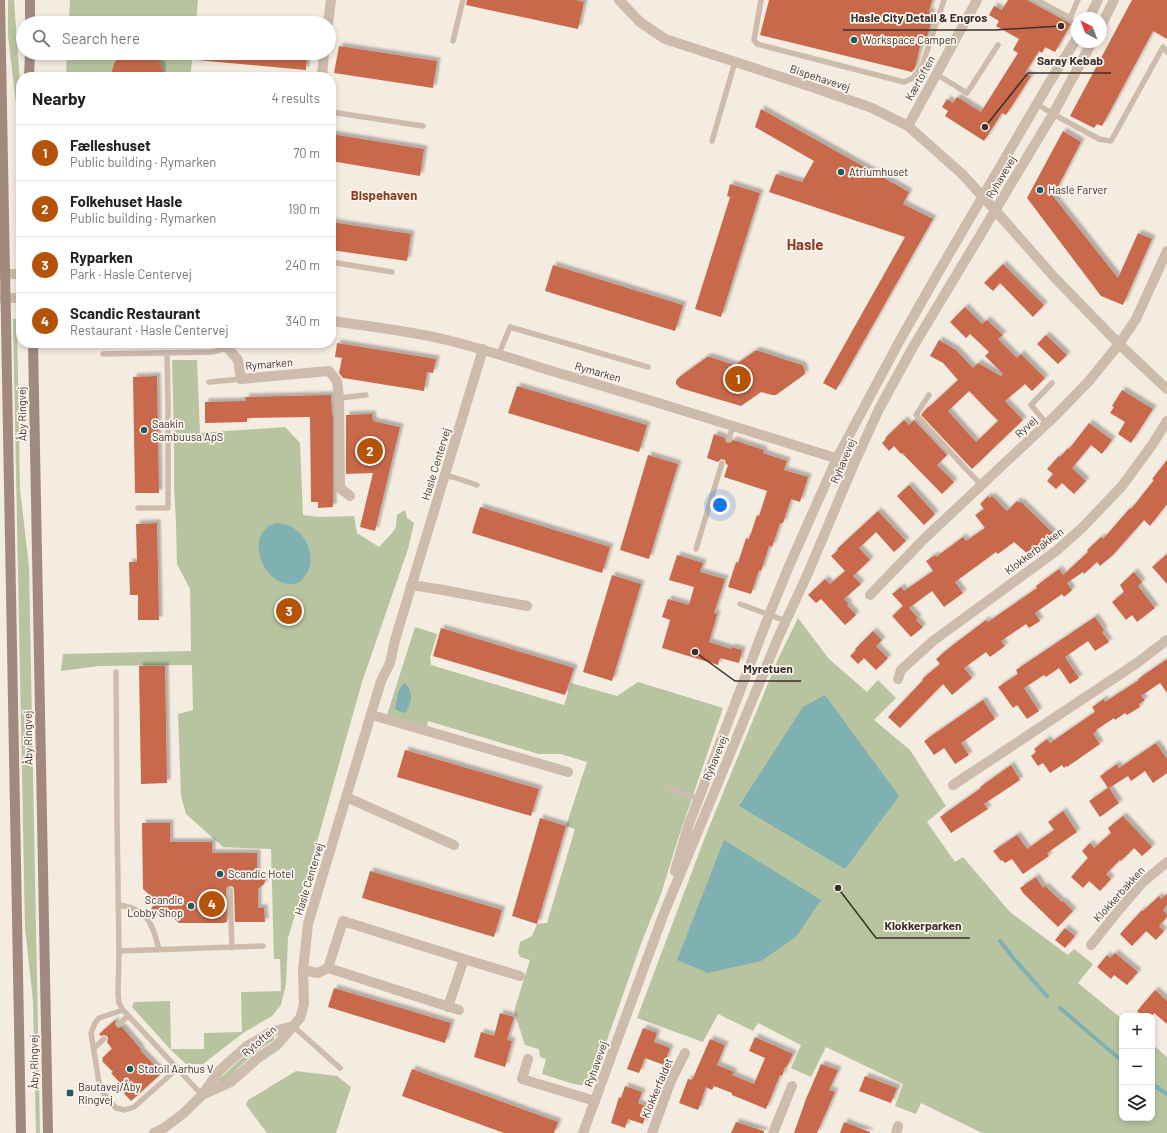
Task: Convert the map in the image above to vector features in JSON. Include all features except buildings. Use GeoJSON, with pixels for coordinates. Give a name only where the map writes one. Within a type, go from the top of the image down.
{"type":"FeatureCollection","features":[{"type":"Feature","properties":{"kind":"main road","name":"Åby Ringvej"},"geometry":{"type":"LineString","coordinates":[[0,0],[3,298],[21,1133]]}},
{"type":"Feature","properties":{"kind":"main road"},"geometry":{"type":"LineString","coordinates":[[30,0],[30,16]]}},
{"type":"Feature","properties":{"kind":"main road"},"geometry":{"type":"LineString","coordinates":[[30,60],[30,72]]}},
{"type":"Feature","properties":{"kind":"main road","name":"Åby Ringvej"},"geometry":{"type":"LineString","coordinates":[[33,348],[48,1133]]}},
{"type":"Feature","properties":{"kind":"street"},"geometry":{"type":"LineString","coordinates":[[329,16],[331,0]]}},
{"type":"Feature","properties":{"kind":"street","name":"Bispehavevej"},"geometry":{"type":"LineString","coordinates":[[620,0],[640,22],[665,39],[872,108],[908,126],[962,174],[995,210]]}},
{"type":"Feature","properties":{"kind":"street","name":"Kærtoften"},"geometry":{"type":"LineString","coordinates":[[908,126],[977,0]]}},
{"type":"Feature","properties":{"kind":"street"},"geometry":{"type":"LineString","coordinates":[[1092,12],[1098,0]]}},
{"type":"Feature","properties":{"kind":"street"},"geometry":{"type":"LineString","coordinates":[[1107,14],[1114,0]]}},
{"type":"Feature","properties":{"kind":"street","name":"Ryhavevej"},"geometry":{"type":"LineString","coordinates":[[664,913],[685,837],[699,799],[769,615],[837,458],[900,340],[1071,48]]}},
{"type":"Feature","properties":{"kind":"street","name":"Ryhavevej"},"geometry":{"type":"LineString","coordinates":[[583,1133],[664,913],[743,720],[879,409],[913,347],[1053,114],[1089,48]]}},
{"type":"Feature","properties":{"kind":"street"},"geometry":{"type":"LineString","coordinates":[[322,72],[323,60]]}},
{"type":"Feature","properties":{"kind":"street"},"geometry":{"type":"LineString","coordinates":[[995,210],[1054,277],[1119,344],[1167,389]]}},
{"type":"Feature","properties":{"kind":"street","name":"Ryvej"},"geometry":{"type":"LineString","coordinates":[[870,596],[924,539],[1047,424],[1089,381],[1119,344],[1136,319],[1167,252]]}},
{"type":"Feature","properties":{"kind":"street"},"geometry":{"type":"LineString","coordinates":[[3,274],[16,274]]}},
{"type":"Feature","properties":{"kind":"street"},"geometry":{"type":"LineString","coordinates":[[3,298],[16,298]]}},
{"type":"Feature","properties":{"kind":"street","name":"Rymarken"},"geometry":{"type":"LineString","coordinates":[[336,322],[409,332],[446,339],[483,349],[854,464]]}},
{"type":"Feature","properties":{"kind":"street","name":"Rymarken"},"geometry":{"type":"LineString","coordinates":[[232,348],[238,360],[241,379],[329,371],[337,381],[339,398],[340,488],[350,496]]}},
{"type":"Feature","properties":{"kind":"street","name":"Hasle Centervej"},"geometry":{"type":"LineString","coordinates":[[293,1026],[300,1018],[304,1004],[303,970],[308,924],[381,682],[390,664],[395,640],[483,349]]}},
{"type":"Feature","properties":{"kind":"street","name":"Klokkerbakken"},"geometry":{"type":"LineString","coordinates":[[898,679],[901,670],[933,641],[1056,551],[1082,528],[1122,486],[1152,445],[1167,421]]}},
{"type":"Feature","properties":{"kind":"street"},"geometry":{"type":"LineString","coordinates":[[412,585],[527,606]]}},
{"type":"Feature","properties":{"kind":"street"},"geometry":{"type":"LineString","coordinates":[[953,785],[1137,663],[1167,640]]}},
{"type":"Feature","properties":{"kind":"street"},"geometry":{"type":"LineString","coordinates":[[372,715],[568,772]]}},
{"type":"Feature","properties":{"kind":"street"},"geometry":{"type":"LineString","coordinates":[[346,797],[454,845]]}},
{"type":"Feature","properties":{"kind":"street","name":"Klokkerbakken"},"geometry":{"type":"LineString","coordinates":[[1091,945],[1142,884],[1167,862]]}},
{"type":"Feature","properties":{"kind":"street"},"geometry":{"type":"LineString","coordinates":[[328,968],[343,921],[520,976]]}},
{"type":"Feature","properties":{"kind":"street"},"geometry":{"type":"LineString","coordinates":[[448,1007],[464,959]]}},
{"type":"Feature","properties":{"kind":"street"},"geometry":{"type":"LineString","coordinates":[[303,970],[318,973],[328,968],[459,1010]]}},
{"type":"Feature","properties":{"kind":"street","name":"Rytoften"},"geometry":{"type":"LineString","coordinates":[[154,1133],[164,1128],[184,1113],[202,1095],[220,1070],[247,1046],[271,1032],[293,1026]]}},
{"type":"Feature","properties":{"kind":"street","name":"Rytoften"},"geometry":{"type":"LineString","coordinates":[[202,1095],[231,1082],[258,1058],[277,1045],[293,1026]]}},
{"type":"Feature","properties":{"kind":"street","name":"Klokkerfaldet"},"geometry":{"type":"LineString","coordinates":[[652,1133],[670,1083],[685,1053]]}},
{"type":"Feature","properties":{"kind":"street"},"geometry":{"type":"LineString","coordinates":[[528,1059],[522,1079],[595,1100]]}},
{"type":"Feature","properties":{"kind":"street"},"geometry":{"type":"LineString","coordinates":[[773,1133],[792,1086]]}},
{"type":"Feature","properties":{"kind":"lane"},"geometry":{"type":"LineString","coordinates":[[453,41],[463,0]]}},
{"type":"Feature","properties":{"kind":"lane"},"geometry":{"type":"LineString","coordinates":[[761,0],[754,40],[758,44],[904,82],[913,78],[922,66],[944,0]]}},
{"type":"Feature","properties":{"kind":"lane"},"geometry":{"type":"LineString","coordinates":[[1037,0],[1070,18],[1078,0]]}},
{"type":"Feature","properties":{"kind":"lane"},"geometry":{"type":"LineString","coordinates":[[936,74],[967,93],[998,45]]}},
{"type":"Feature","properties":{"kind":"lane"},"geometry":{"type":"LineString","coordinates":[[1037,104],[1099,139],[1111,141],[1162,47],[1167,52]]}},
{"type":"Feature","properties":{"kind":"lane"},"geometry":{"type":"LineString","coordinates":[[712,141],[735,62]]}},
{"type":"Feature","properties":{"kind":"lane"},"geometry":{"type":"LineString","coordinates":[[336,113],[423,126]]}},
{"type":"Feature","properties":{"kind":"lane"},"geometry":{"type":"LineString","coordinates":[[336,263],[392,272]]}},
{"type":"Feature","properties":{"kind":"lane"},"geometry":{"type":"LineString","coordinates":[[499,354],[510,327],[648,367]]}},
{"type":"Feature","properties":{"kind":"lane"},"geometry":{"type":"LineString","coordinates":[[103,354],[212,352],[223,348]]}},
{"type":"Feature","properties":{"kind":"lane"},"geometry":{"type":"LineString","coordinates":[[138,508],[168,508],[167,354]]}},
{"type":"Feature","properties":{"kind":"lane"},"geometry":{"type":"LineString","coordinates":[[209,382],[241,379]]}},
{"type":"Feature","properties":{"kind":"lane"},"geometry":{"type":"LineString","coordinates":[[1047,424],[1031,405],[1052,383]]}},
{"type":"Feature","properties":{"kind":"lane"},"geometry":{"type":"LineString","coordinates":[[929,395],[916,415],[981,485]]}},
{"type":"Feature","properties":{"kind":"lane"},"geometry":{"type":"LineString","coordinates":[[339,398],[366,396]]}},
{"type":"Feature","properties":{"kind":"lane"},"geometry":{"type":"LineString","coordinates":[[729,439],[733,426]]}},
{"type":"Feature","properties":{"kind":"lane"},"geometry":{"type":"LineString","coordinates":[[696,549],[722,463]]}},
{"type":"Feature","properties":{"kind":"lane"},"geometry":{"type":"LineString","coordinates":[[445,476],[453,477],[477,485]]}},
{"type":"Feature","properties":{"kind":"lane"},"geometry":{"type":"LineString","coordinates":[[740,604],[786,621]]}},
{"type":"Feature","properties":{"kind":"lane"},"geometry":{"type":"LineString","coordinates":[[116,672],[116,810],[119,905],[119,1003],[128,1016],[202,1095]]}},
{"type":"Feature","properties":{"kind":"lane"},"geometry":{"type":"LineString","coordinates":[[671,789],[699,799]]}},
{"type":"Feature","properties":{"kind":"lane"},"geometry":{"type":"LineString","coordinates":[[230,890],[232,948]]}},
{"type":"Feature","properties":{"kind":"lane"},"geometry":{"type":"LineString","coordinates":[[119,905],[135,909],[147,918],[155,932],[159,950]]}},
{"type":"Feature","properties":{"kind":"lane"},"geometry":{"type":"LineString","coordinates":[[119,951],[263,946]]}},
{"type":"Feature","properties":{"kind":"lane"},"geometry":{"type":"LineString","coordinates":[[123,1010],[99,1018],[91,1033],[100,1089],[116,1108],[125,1110],[134,1107],[178,1068]]}},
{"type":"Feature","properties":{"kind":"lane"},"geometry":{"type":"LineString","coordinates":[[119,1024],[128,1016]]}},
{"type":"Feature","properties":{"kind":"lane"},"geometry":{"type":"LineString","coordinates":[[293,1026],[340,1068]]}},
{"type":"Feature","properties":{"kind":"lane"},"geometry":{"type":"LineString","coordinates":[[94,1048],[104,1039]]}},
{"type":"Feature","properties":{"kind":"green space"},"geometry":{"type":"Polygon","coordinates":[[[8,0],[14,0],[16,60],[18,60],[19,72],[16,72],[16,103],[8,37],[8,0]]]}},
{"type":"Feature","properties":{"kind":"green space"},"geometry":{"type":"Polygon","coordinates":[[[70,0],[198,0],[197,16],[69,16],[70,0]]]}},
{"type":"Feature","properties":{"kind":"green space"},"geometry":{"type":"Polygon","coordinates":[[[67,60],[192,60],[191,72],[66,72],[67,60]]]}},
{"type":"Feature","properties":{"kind":"green space"},"geometry":{"type":"Polygon","coordinates":[[[13,319],[16,319],[16,348],[18,348],[20,489],[29,567],[40,1133],[36,1133],[33,1001],[25,928],[13,319]]]}},
{"type":"Feature","properties":{"kind":"green space"},"geometry":{"type":"Polygon","coordinates":[[[172,360],[197,360],[200,433],[285,427],[300,443],[303,515],[320,517],[354,516],[357,533],[379,547],[396,527],[397,515],[405,510],[407,518],[414,523],[408,549],[362,682],[315,849],[288,938],[286,984],[281,1005],[272,1016],[243,1033],[203,1064],[186,1064],[171,1050],[132,1007],[134,1002],[170,1001],[171,1049],[204,1049],[204,1033],[242,1032],[241,992],[281,991],[280,959],[274,959],[271,849],[223,847],[186,814],[181,796],[178,714],[193,710],[192,665],[99,666],[61,671],[63,654],[191,651],[190,589],[177,564],[172,360]]]}},
{"type":"Feature","properties":{"kind":"green space"},"geometry":{"type":"Polygon","coordinates":[[[798,618],[829,659],[867,692],[878,680],[896,698],[874,720],[910,750],[946,806],[927,822],[955,862],[963,857],[1010,912],[1068,955],[1074,949],[1093,964],[1078,983],[1119,1017],[1119,1121],[1155,1121],[1155,1047],[1167,1057],[1167,1133],[982,1133],[921,1103],[916,1114],[895,1106],[903,1084],[826,1047],[811,1077],[791,1068],[801,1045],[758,1023],[753,1031],[718,1014],[703,1042],[637,1018],[705,837],[778,659],[798,618]]]}},
{"type":"Feature","properties":{"kind":"green space"},"geometry":{"type":"Polygon","coordinates":[[[415,627],[437,634],[430,658],[431,665],[564,705],[571,683],[617,696],[638,682],[723,708],[678,839],[661,894],[642,941],[595,1074],[583,1085],[542,1074],[546,1059],[540,1057],[539,1049],[525,1045],[514,1011],[530,960],[520,957],[518,952],[520,942],[532,936],[537,924],[547,923],[575,829],[566,826],[587,762],[561,754],[539,754],[428,721],[427,726],[387,715],[415,627]]]}},
{"type":"Feature","properties":{"kind":"green space"},"geometry":{"type":"Polygon","coordinates":[[[274,1036],[274,1040],[253,1054],[223,1084],[220,1084],[218,1080],[238,1062],[258,1045],[274,1036]]]}},
{"type":"Feature","properties":{"kind":"green space"},"geometry":{"type":"Polygon","coordinates":[[[296,1071],[337,1076],[351,1087],[336,1133],[267,1133],[246,1105],[248,1100],[296,1071]]]}},
{"type":"Feature","properties":{"kind":"water"},"geometry":{"type":"Polygon","coordinates":[[[277,523],[295,529],[301,534],[308,546],[311,560],[307,574],[300,582],[290,584],[279,581],[271,575],[264,566],[260,556],[259,545],[261,535],[267,528],[277,523]]]}},
{"type":"Feature","properties":{"kind":"water"},"geometry":{"type":"Polygon","coordinates":[[[405,683],[410,691],[411,697],[406,713],[395,709],[400,688],[405,683]]]}},
{"type":"Feature","properties":{"kind":"water"},"geometry":{"type":"Polygon","coordinates":[[[825,695],[899,796],[845,869],[739,806],[803,707],[825,695]]]}},
{"type":"Feature","properties":{"kind":"water"},"geometry":{"type":"Polygon","coordinates":[[[724,840],[821,900],[796,937],[761,961],[708,973],[677,960],[724,840]]]}},
{"type":"Feature","properties":{"kind":"waterway"},"geometry":{"type":"LineString","coordinates":[[1000,941],[1047,996]]}},
{"type":"Feature","properties":{"kind":"waterway"},"geometry":{"type":"LineString","coordinates":[[1060,1008],[1119,1058]]}},
{"type":"Feature","properties":{"kind":"waterway"},"geometry":{"type":"LineString","coordinates":[[1154,1085],[1167,1094]]}},
{"type":"Feature","properties":{"kind":"place","name":"Hasle City Detail & Engros"},"geometry":{"type":"Point","coordinates":[1061,26]}},
{"type":"Feature","properties":{"kind":"place","name":"Workspace Campen"},"geometry":{"type":"Point","coordinates":[854,40]}},
{"type":"Feature","properties":{"kind":"place","name":"Saray Kebab"},"geometry":{"type":"Point","coordinates":[985,127]}},
{"type":"Feature","properties":{"kind":"place","name":"Atriumhuset"},"geometry":{"type":"Point","coordinates":[841,172]}},
{"type":"Feature","properties":{"kind":"place","name":"Hasle Farver"},"geometry":{"type":"Point","coordinates":[1040,190]}},
{"type":"Feature","properties":{"kind":"place","name":"Fælleshuset"},"geometry":{"type":"Point","coordinates":[738,379]}},
{"type":"Feature","properties":{"kind":"place","name":"Saakin Sambuusa ApS"},"geometry":{"type":"Point","coordinates":[144,430]}},
{"type":"Feature","properties":{"kind":"place","name":"Folkehuset Hasle"},"geometry":{"type":"Point","coordinates":[370,451]}},
{"type":"Feature","properties":{"kind":"place","name":"Ryparken"},"geometry":{"type":"Point","coordinates":[289,611]}},
{"type":"Feature","properties":{"kind":"place","name":"Myretuen"},"geometry":{"type":"Point","coordinates":[695,652]}},
{"type":"Feature","properties":{"kind":"place","name":"Scandic Hotel"},"geometry":{"type":"Point","coordinates":[220,874]}},
{"type":"Feature","properties":{"kind":"place","name":"Klokkerparken"},"geometry":{"type":"Point","coordinates":[838,888]}},
{"type":"Feature","properties":{"kind":"place","name":"Scandic Restaurant"},"geometry":{"type":"Point","coordinates":[212,904]}},
{"type":"Feature","properties":{"kind":"place","name":"Scandic Lobby Shop"},"geometry":{"type":"Point","coordinates":[191,906]}},
{"type":"Feature","properties":{"kind":"place","name":"Statoil Aarhus V"},"geometry":{"type":"Point","coordinates":[130,1069]}},
{"type":"Feature","properties":{"kind":"place","name":"Bautavej/Åby Ringvej"},"geometry":{"type":"Point","coordinates":[70,1093]}},
{"type":"Feature","properties":{"kind":"district","name":"Bispehaven"},"geometry":{"type":"Point","coordinates":[384,195]}},
{"type":"Feature","properties":{"kind":"district","name":"Hasle"},"geometry":{"type":"Point","coordinates":[805,245]}}]}
